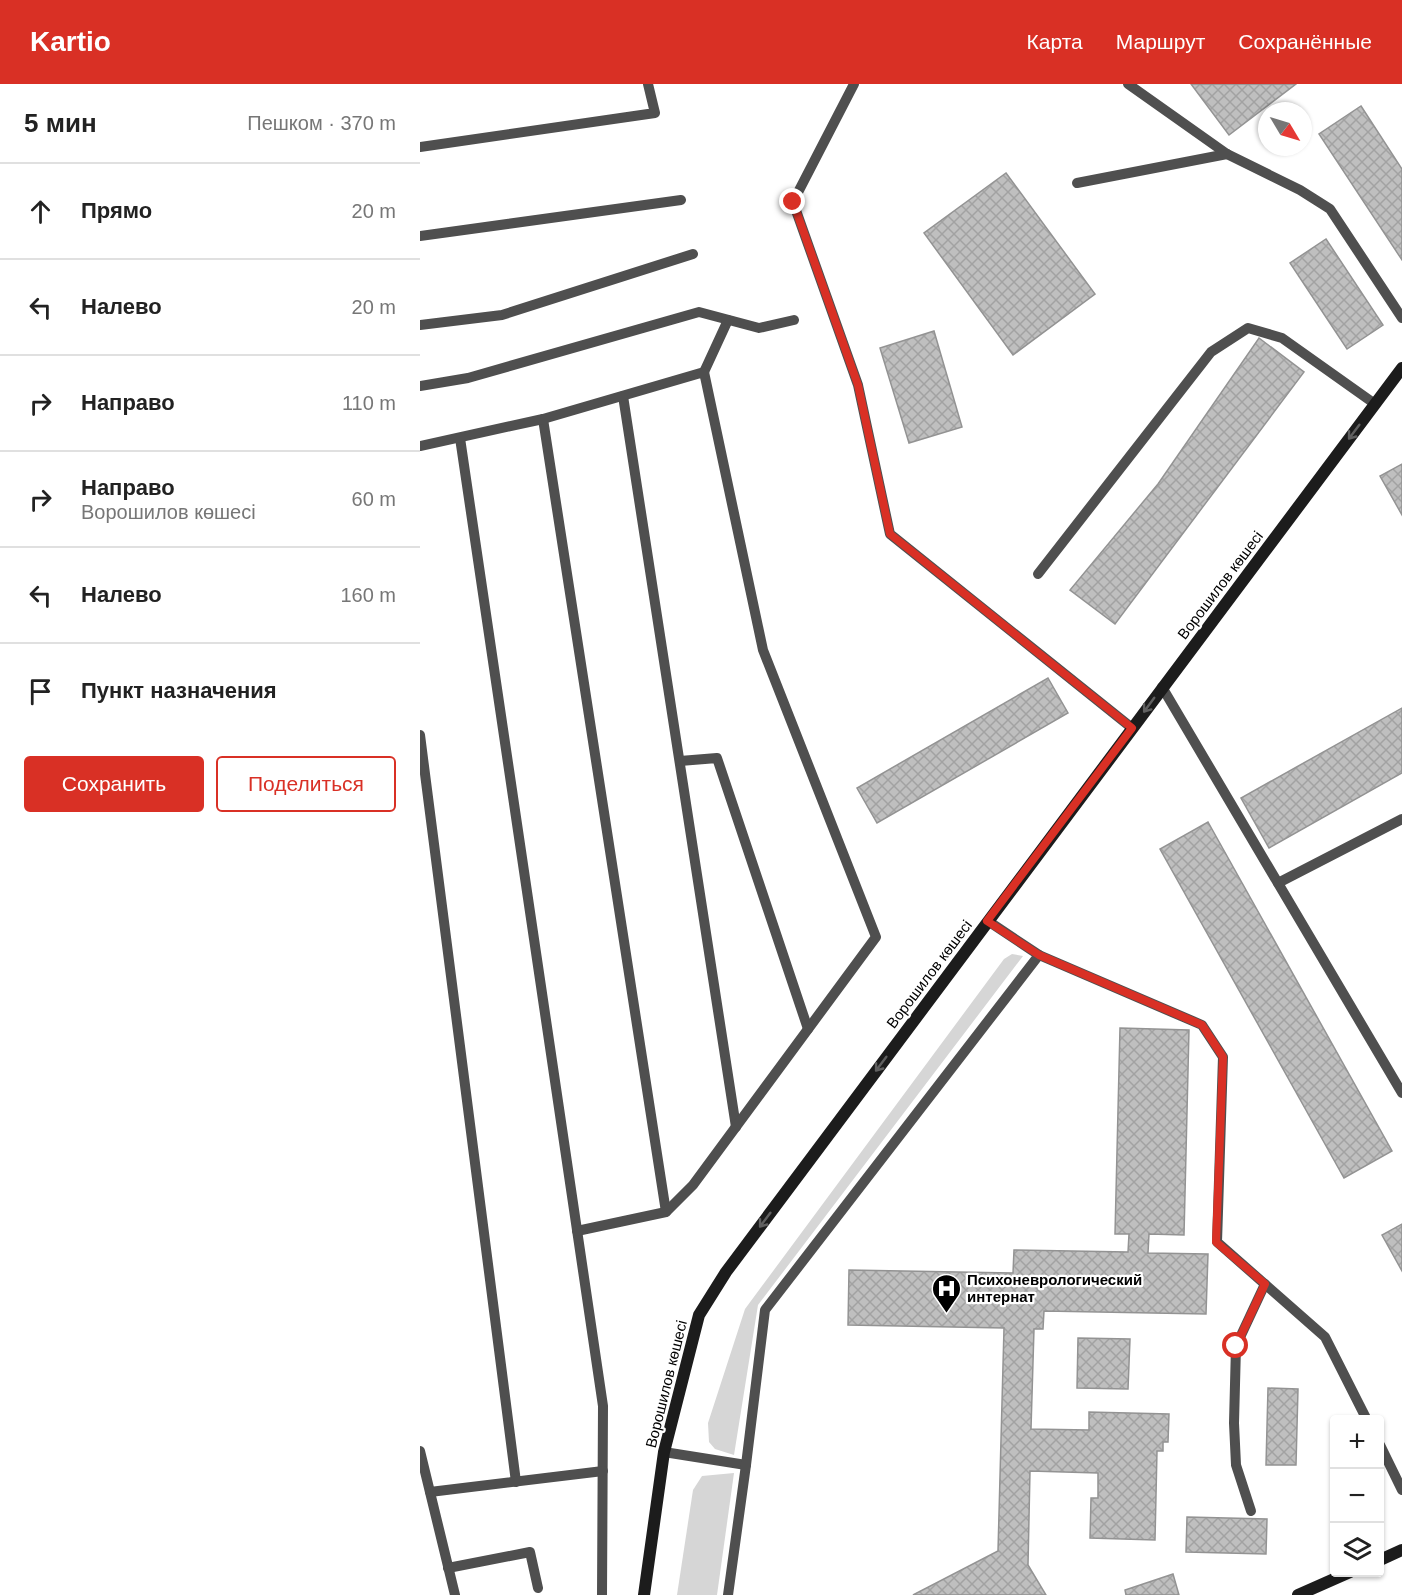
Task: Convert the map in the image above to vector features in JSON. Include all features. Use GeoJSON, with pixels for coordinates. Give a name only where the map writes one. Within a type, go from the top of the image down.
{"type":"FeatureCollection","features":[{"type":"Feature","properties":{"kind":"street","name":"Ворошилов көшесі"},"geometry":{"type":"LineString","coordinates":[[644,1595],[664,1452],[699,1315],[726,1272],[1402,368]]}},
{"type":"Feature","properties":{"kind":"street"},"geometry":{"type":"LineString","coordinates":[[1384,1558],[1402,1550]]}},
{"type":"Feature","properties":{"kind":"street"},"geometry":{"type":"LineString","coordinates":[[1299,1595],[1316,1591],[1341,1577]]}},
{"type":"Feature","properties":{"kind":"lane"},"geometry":{"type":"LineString","coordinates":[[420,147],[654,113],[648,84]]}},
{"type":"Feature","properties":{"kind":"lane"},"geometry":{"type":"LineString","coordinates":[[854,84],[793,202],[858,385],[890,534],[1132,728]]}},
{"type":"Feature","properties":{"kind":"lane"},"geometry":{"type":"LineString","coordinates":[[1128,84],[1227,154],[1300,190],[1330,209],[1402,318]]}},
{"type":"Feature","properties":{"kind":"lane"},"geometry":{"type":"LineString","coordinates":[[1077,183],[1227,154]]}},
{"type":"Feature","properties":{"kind":"lane"},"geometry":{"type":"LineString","coordinates":[[420,236],[681,200]]}},
{"type":"Feature","properties":{"kind":"lane"},"geometry":{"type":"LineString","coordinates":[[420,325],[502,315],[693,254]]}},
{"type":"Feature","properties":{"kind":"lane"},"geometry":{"type":"LineString","coordinates":[[420,386],[468,378],[699,312],[759,328],[794,320]]}},
{"type":"Feature","properties":{"kind":"lane"},"geometry":{"type":"LineString","coordinates":[[577,1231],[666,1212],[693,1185],[876,937],[762,650],[704,372],[728,320]]}},
{"type":"Feature","properties":{"kind":"lane"},"geometry":{"type":"LineString","coordinates":[[1038,574],[1211,352],[1248,328],[1281,338],[1375,404]]}},
{"type":"Feature","properties":{"kind":"lane"},"geometry":{"type":"LineString","coordinates":[[420,446],[543,419],[704,372]]}},
{"type":"Feature","properties":{"kind":"lane"},"geometry":{"type":"LineString","coordinates":[[623,396],[736,1127]]}},
{"type":"Feature","properties":{"kind":"lane"},"geometry":{"type":"LineString","coordinates":[[543,419],[666,1212]]}},
{"type":"Feature","properties":{"kind":"lane"},"geometry":{"type":"LineString","coordinates":[[460,438],[603,1406],[602,1595]]}},
{"type":"Feature","properties":{"kind":"lane"},"geometry":{"type":"LineString","coordinates":[[1162,687],[1402,1093]]}},
{"type":"Feature","properties":{"kind":"lane"},"geometry":{"type":"LineString","coordinates":[[420,735],[516,1482]]}},
{"type":"Feature","properties":{"kind":"lane"},"geometry":{"type":"LineString","coordinates":[[680,761],[717,758],[808,1029]]}},
{"type":"Feature","properties":{"kind":"lane"},"geometry":{"type":"LineString","coordinates":[[1278,883],[1402,819]]}},
{"type":"Feature","properties":{"kind":"lane"},"geometry":{"type":"LineString","coordinates":[[987,921],[1039,955],[1202,1025],[1223,1057],[1216,1242],[1325,1337],[1364,1415]]}},
{"type":"Feature","properties":{"kind":"lane"},"geometry":{"type":"LineString","coordinates":[[728,1595],[765,1310],[1039,955]]}},
{"type":"Feature","properties":{"kind":"lane"},"geometry":{"type":"LineString","coordinates":[[1251,1511],[1236,1465],[1234,1422],[1236,1346],[1265,1284]]}},
{"type":"Feature","properties":{"kind":"lane"},"geometry":{"type":"LineString","coordinates":[[420,1451],[455,1595]]}},
{"type":"Feature","properties":{"kind":"lane"},"geometry":{"type":"LineString","coordinates":[[664,1452],[746,1464]]}},
{"type":"Feature","properties":{"kind":"lane"},"geometry":{"type":"LineString","coordinates":[[1384,1453],[1402,1490]]}},
{"type":"Feature","properties":{"kind":"lane"},"geometry":{"type":"LineString","coordinates":[[430,1492],[603,1471]]}},
{"type":"Feature","properties":{"kind":"lane"},"geometry":{"type":"LineString","coordinates":[[448,1568],[530,1552],[538,1588]]}},
{"type":"Feature","properties":{"kind":"shaded area"},"geometry":{"type":"Polygon","coordinates":[[[1012,954],[1023,956],[758,1305],[734,1455],[715,1449],[709,1442],[708,1423],[745,1309],[1004,959],[1012,954]]]}},
{"type":"Feature","properties":{"kind":"shaded area"},"geometry":{"type":"Polygon","coordinates":[[[734,1473],[717,1595],[677,1595],[693,1490],[702,1476],[734,1473]]]}},
{"type":"Feature","properties":{"kind":"building"},"geometry":{"type":"Polygon","coordinates":[[[1191,84],[1296,84],[1272,102],[1258,102],[1258,113],[1229,135],[1191,84]]]}},
{"type":"Feature","properties":{"kind":"building"},"geometry":{"type":"Polygon","coordinates":[[[1361,106],[1402,169],[1402,260],[1319,134],[1361,106]]]}},
{"type":"Feature","properties":{"kind":"building"},"geometry":{"type":"Polygon","coordinates":[[[1006,173],[1095,294],[1013,355],[924,233],[1006,173]]]}},
{"type":"Feature","properties":{"kind":"building"},"geometry":{"type":"Polygon","coordinates":[[[1326,239],[1383,325],[1347,349],[1290,263],[1326,239]]]}},
{"type":"Feature","properties":{"kind":"building"},"geometry":{"type":"Polygon","coordinates":[[[934,331],[962,427],[909,443],[880,348],[934,331]]]}},
{"type":"Feature","properties":{"kind":"building"},"geometry":{"type":"Polygon","coordinates":[[[1259,338],[1304,372],[1115,624],[1070,590],[1158,484],[1259,338]]]}},
{"type":"Feature","properties":{"kind":"building"},"geometry":{"type":"Polygon","coordinates":[[[1402,464],[1402,515],[1380,476],[1402,464]]]}},
{"type":"Feature","properties":{"kind":"building"},"geometry":{"type":"Polygon","coordinates":[[[1048,678],[1068,713],[877,823],[857,788],[1048,678]]]}},
{"type":"Feature","properties":{"kind":"building"},"geometry":{"type":"Polygon","coordinates":[[[1402,708],[1402,773],[1269,848],[1241,798],[1402,708]]]}},
{"type":"Feature","properties":{"kind":"building"},"geometry":{"type":"Polygon","coordinates":[[[1208,822],[1392,1151],[1344,1178],[1160,849],[1208,822]]]}},
{"type":"Feature","properties":{"kind":"building","name":"Психоневрологический интернат"},"geometry":{"type":"Polygon","coordinates":[[[1120,1028],[1189,1030],[1184,1235],[1149,1234],[1148,1253],[1208,1254],[1206,1314],[1044,1311],[1043,1329],[1034,1329],[1031,1429],[1089,1430],[1089,1412],[1169,1414],[1168,1442],[1163,1442],[1163,1451],[1157,1451],[1155,1540],[1090,1538],[1091,1498],[1098,1498],[1098,1473],[1030,1471],[1028,1565],[1046,1595],[913,1595],[998,1551],[1004,1328],[848,1325],[849,1270],[1013,1273],[1014,1250],[1128,1252],[1129,1234],[1115,1234],[1120,1028]]]}},
{"type":"Feature","properties":{"kind":"building"},"geometry":{"type":"Polygon","coordinates":[[[1402,1224],[1402,1271],[1382,1235],[1402,1224]]]}},
{"type":"Feature","properties":{"kind":"building"},"geometry":{"type":"Polygon","coordinates":[[[1078,1338],[1130,1339],[1128,1389],[1077,1388],[1078,1338]]]}},
{"type":"Feature","properties":{"kind":"building"},"geometry":{"type":"Polygon","coordinates":[[[1268,1388],[1298,1389],[1296,1465],[1266,1465],[1268,1388]]]}},
{"type":"Feature","properties":{"kind":"building"},"geometry":{"type":"Polygon","coordinates":[[[1187,1517],[1267,1519],[1266,1554],[1186,1552],[1187,1517]]]}},
{"type":"Feature","properties":{"kind":"building"},"geometry":{"type":"Polygon","coordinates":[[[1173,1574],[1179,1595],[1126,1595],[1125,1590],[1173,1574]]]}},
{"type":"Feature","properties":{"kind":"place","name":"Психоневрологический интернат"},"geometry":{"type":"Point","coordinates":[946,1314]}},
{"type":"Feature","properties":{"kind":"route"},"geometry":{"type":"LineString","coordinates":[[793,202],[858,385],[890,534],[1132,728],[987,921],[1039,955],[1202,1025],[1223,1057],[1216,1242],[1265,1284],[1236,1346]]}}]}
